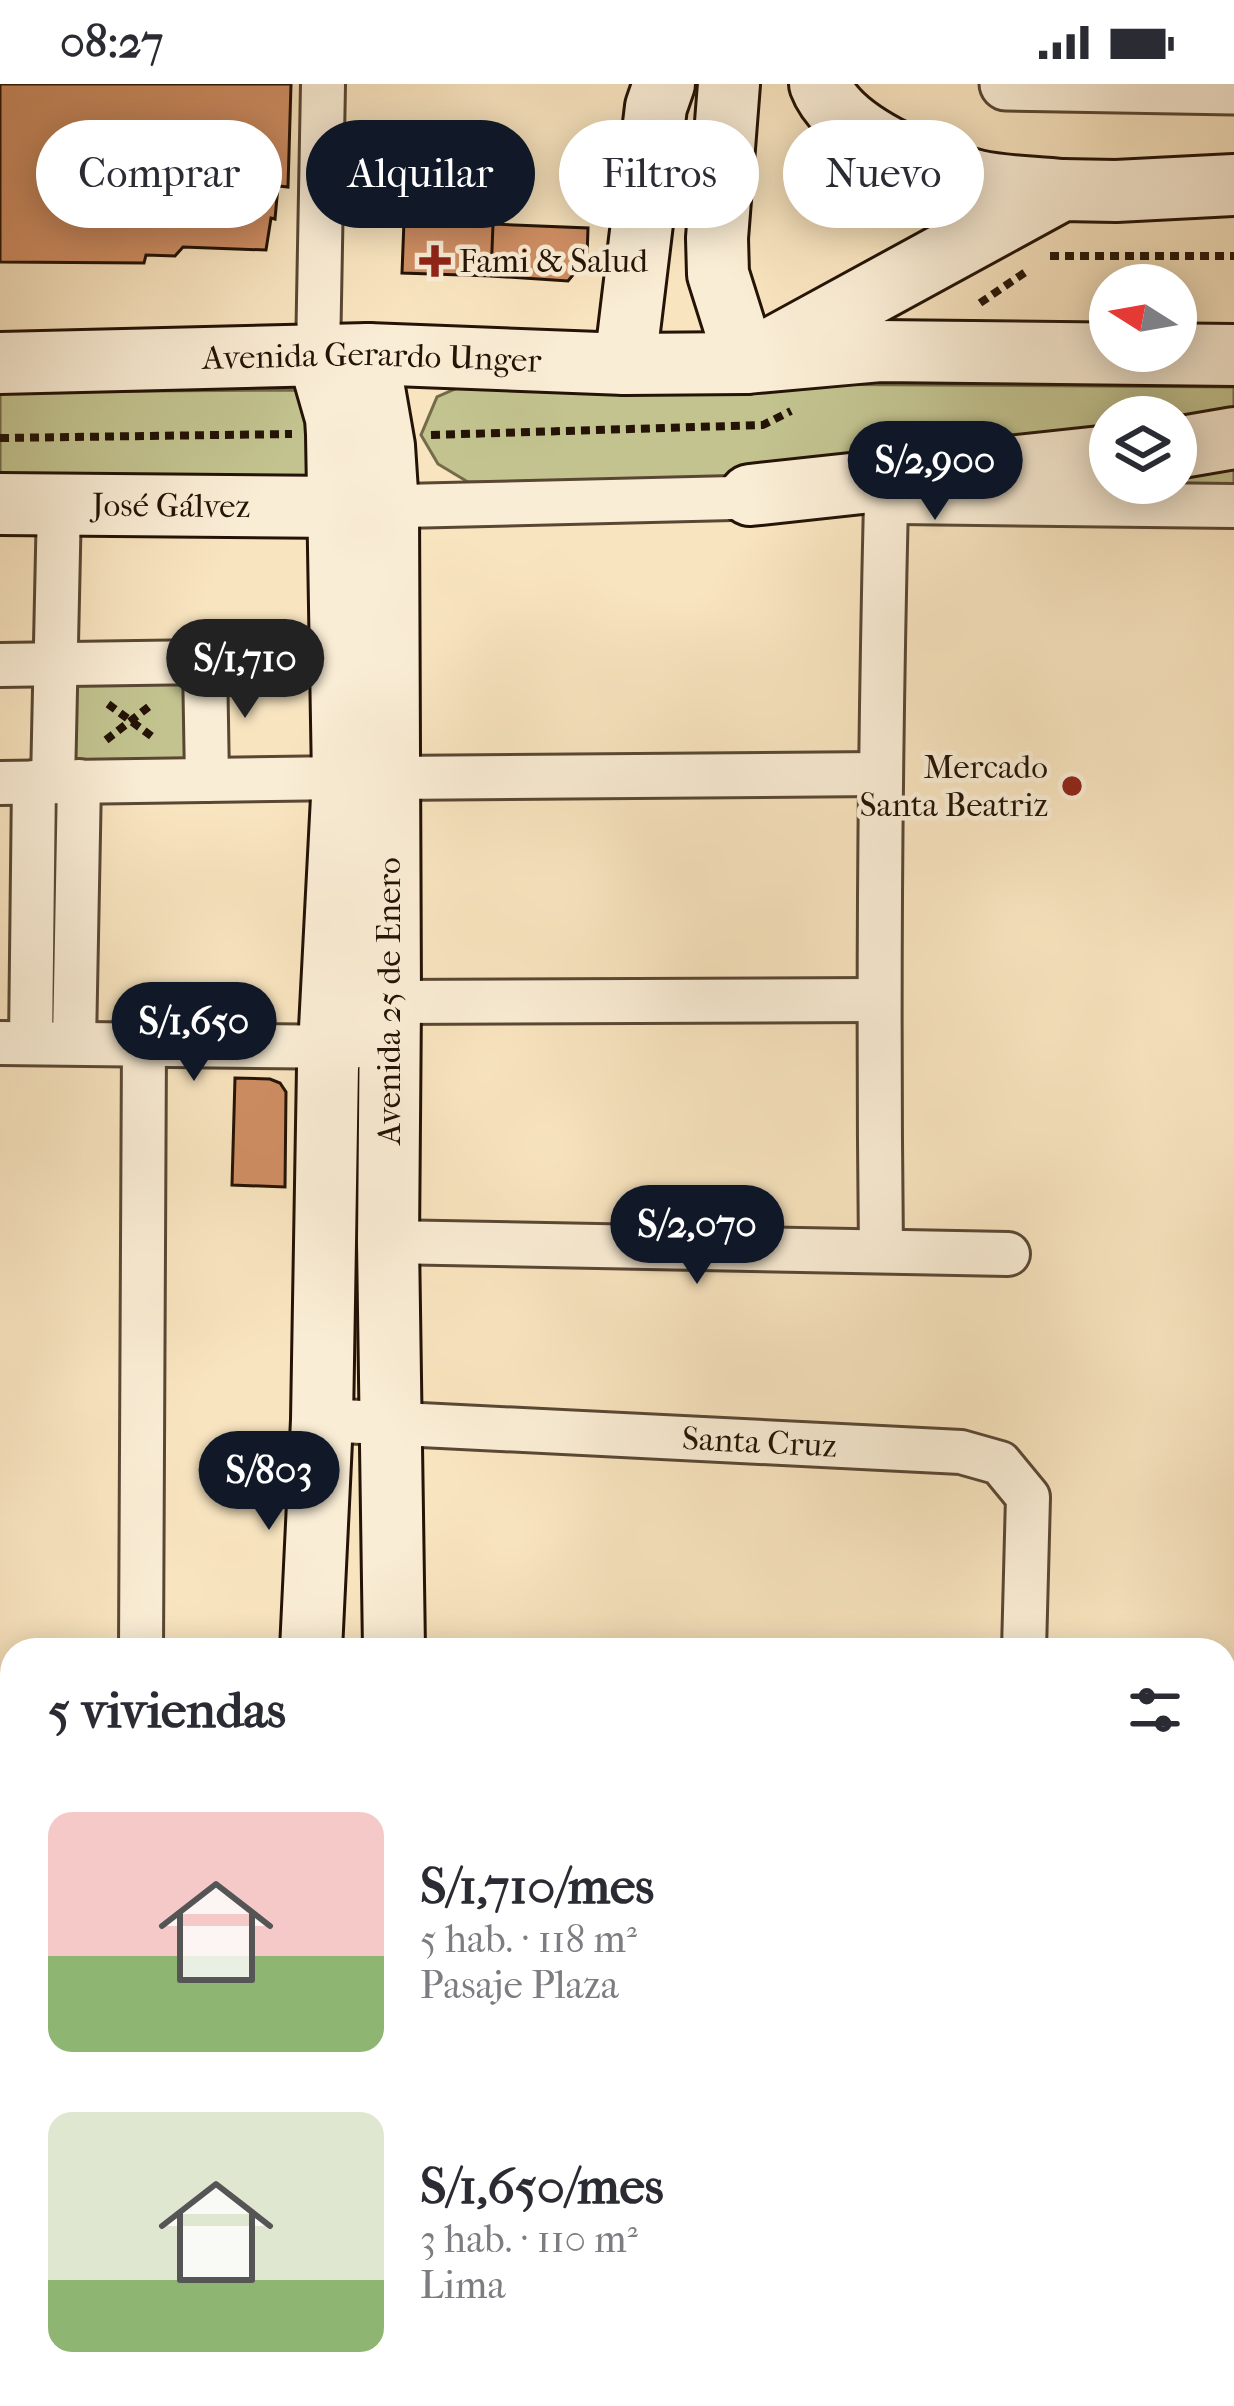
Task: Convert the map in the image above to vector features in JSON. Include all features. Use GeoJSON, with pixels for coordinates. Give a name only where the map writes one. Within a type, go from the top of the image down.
{"type":"FeatureCollection","features":[{"type":"Feature","properties":{"kind":"main road"},"geometry":{"type":"LineString","coordinates":[[729,84],[718,274],[746,363]]}},
{"type":"Feature","properties":{"kind":"main road"},"geometry":{"type":"LineString","coordinates":[[820,84],[826,100],[854,126],[910,158],[978,182],[1062,190]]}},
{"type":"Feature","properties":{"kind":"main road"},"geometry":{"type":"LineString","coordinates":[[625,364],[659,92]]}},
{"type":"Feature","properties":{"kind":"main road","name":"Avenida Gerardo Unger"},"geometry":{"type":"LineString","coordinates":[[746,363],[1062,190],[1234,185]]}},
{"type":"Feature","properties":{"kind":"main road","name":"Avenida Gerardo Unger"},"geometry":{"type":"LineString","coordinates":[[0,363],[343,354],[625,364],[746,363],[880,351],[1234,355]]}},
{"type":"Feature","properties":{"kind":"main road","name":"Avenida 25 de Enero"},"geometry":{"type":"LineString","coordinates":[[343,354],[337,434],[364,507]]}},
{"type":"Feature","properties":{"kind":"main road","name":"Avenida 25 de Enero"},"geometry":{"type":"LineString","coordinates":[[343,354],[384,446],[364,507],[366,778],[390,1024],[394,1638]]}},
{"type":"Feature","properties":{"kind":"main road"},"geometry":{"type":"LineString","coordinates":[[1197,444],[1234,438]]}},
{"type":"Feature","properties":{"kind":"main road"},"geometry":{"type":"LineString","coordinates":[[750,496],[1089,458]]}},
{"type":"Feature","properties":{"kind":"main road","name":"José Gálvez"},"geometry":{"type":"LineString","coordinates":[[0,504],[364,507]]}},
{"type":"Feature","properties":{"kind":"main road","name":"Avenida 25 de Enero"},"geometry":{"type":"LineString","coordinates":[[312,1638],[322,1420],[329,1046],[366,778]]}},
{"type":"Feature","properties":{"kind":"street"},"geometry":{"type":"LineString","coordinates":[[323,84],[343,354]]}},
{"type":"Feature","properties":{"kind":"street"},"geometry":{"type":"LineString","coordinates":[[1006,84],[1234,88]]}},
{"type":"Feature","properties":{"kind":"street"},"geometry":{"type":"LineString","coordinates":[[364,507],[750,496],[1234,506]]}},
{"type":"Feature","properties":{"kind":"street"},"geometry":{"type":"LineString","coordinates":[[881,1251],[879,774],[886,502]]}},
{"type":"Feature","properties":{"kind":"street"},"geometry":{"type":"LineString","coordinates":[[59,505],[56,665],[41,782],[16,888],[15,1043],[329,1046],[390,1024],[878,1000]]}},
{"type":"Feature","properties":{"kind":"street"},"geometry":{"type":"LineString","coordinates":[[0,665],[205,662],[207,780]]}},
{"type":"Feature","properties":{"kind":"street"},"geometry":{"type":"LineString","coordinates":[[41,782],[879,774]]}},
{"type":"Feature","properties":{"kind":"street"},"geometry":{"type":"LineString","coordinates":[[41,782],[74,1043]]}},
{"type":"Feature","properties":{"kind":"street"},"geometry":{"type":"LineString","coordinates":[[141,1638],[144,1044]]}},
{"type":"Feature","properties":{"kind":"street"},"geometry":{"type":"LineString","coordinates":[[388,1243],[1008,1254]]}},
{"type":"Feature","properties":{"kind":"street","name":"Santa Cruz"},"geometry":{"type":"LineString","coordinates":[[322,1420],[962,1451],[1000,1463],[1028,1497],[1024,1638]]}},
{"type":"Feature","properties":{"kind":"path"},"geometry":{"type":"LineString","coordinates":[[0,439],[337,434]]}},
{"type":"Feature","properties":{"kind":"path"},"geometry":{"type":"LineString","coordinates":[[41,782],[131,721],[205,662]]}},
{"type":"Feature","properties":{"kind":"path"},"geometry":{"type":"LineString","coordinates":[[56,665],[207,780]]}},
{"type":"Feature","properties":{"kind":"green space"},"geometry":{"type":"Polygon","coordinates":[[[471,382],[1234,387],[1234,484],[1197,484],[1197,396],[1089,396],[1089,484],[468,482],[438,464],[421,435],[437,397],[471,382]]]}},
{"type":"Feature","properties":{"kind":"green space"},"geometry":{"type":"Polygon","coordinates":[[[306,390],[337,434],[303,480],[0,485],[0,392],[306,390]]]}},
{"type":"Feature","properties":{"kind":"green space"},"geometry":{"type":"Polygon","coordinates":[[[205,662],[207,769],[68,772],[69,665],[205,662]]]}},
{"type":"Feature","properties":{"kind":"building"},"geometry":{"type":"Polygon","coordinates":[[[0,84],[291,84],[288,187],[282,186],[282,120],[36,120],[36,228],[269,228],[266,250],[183,247],[175,256],[146,255],[144,263],[0,262],[0,84]]]}},
{"type":"Feature","properties":{"kind":"building"},"geometry":{"type":"Polygon","coordinates":[[[404,228],[493,228],[491,276],[402,273],[404,228]]]}},
{"type":"Feature","properties":{"kind":"building"},"geometry":{"type":"Polygon","coordinates":[[[493,228],[588,228],[587,258],[568,281],[491,276],[493,228]]]}},
{"type":"Feature","properties":{"kind":"building"},"geometry":{"type":"Polygon","coordinates":[[[235,1078],[270,1079],[286,1092],[285,1187],[232,1185],[235,1078]]]}},
{"type":"Feature","properties":{"kind":"place","name":"Fami & Salud"},"geometry":{"type":"Point","coordinates":[435,261]}},
{"type":"Feature","properties":{"kind":"place","name":"Mercado Santa Beatriz"},"geometry":{"type":"Point","coordinates":[1072,786]}}]}
